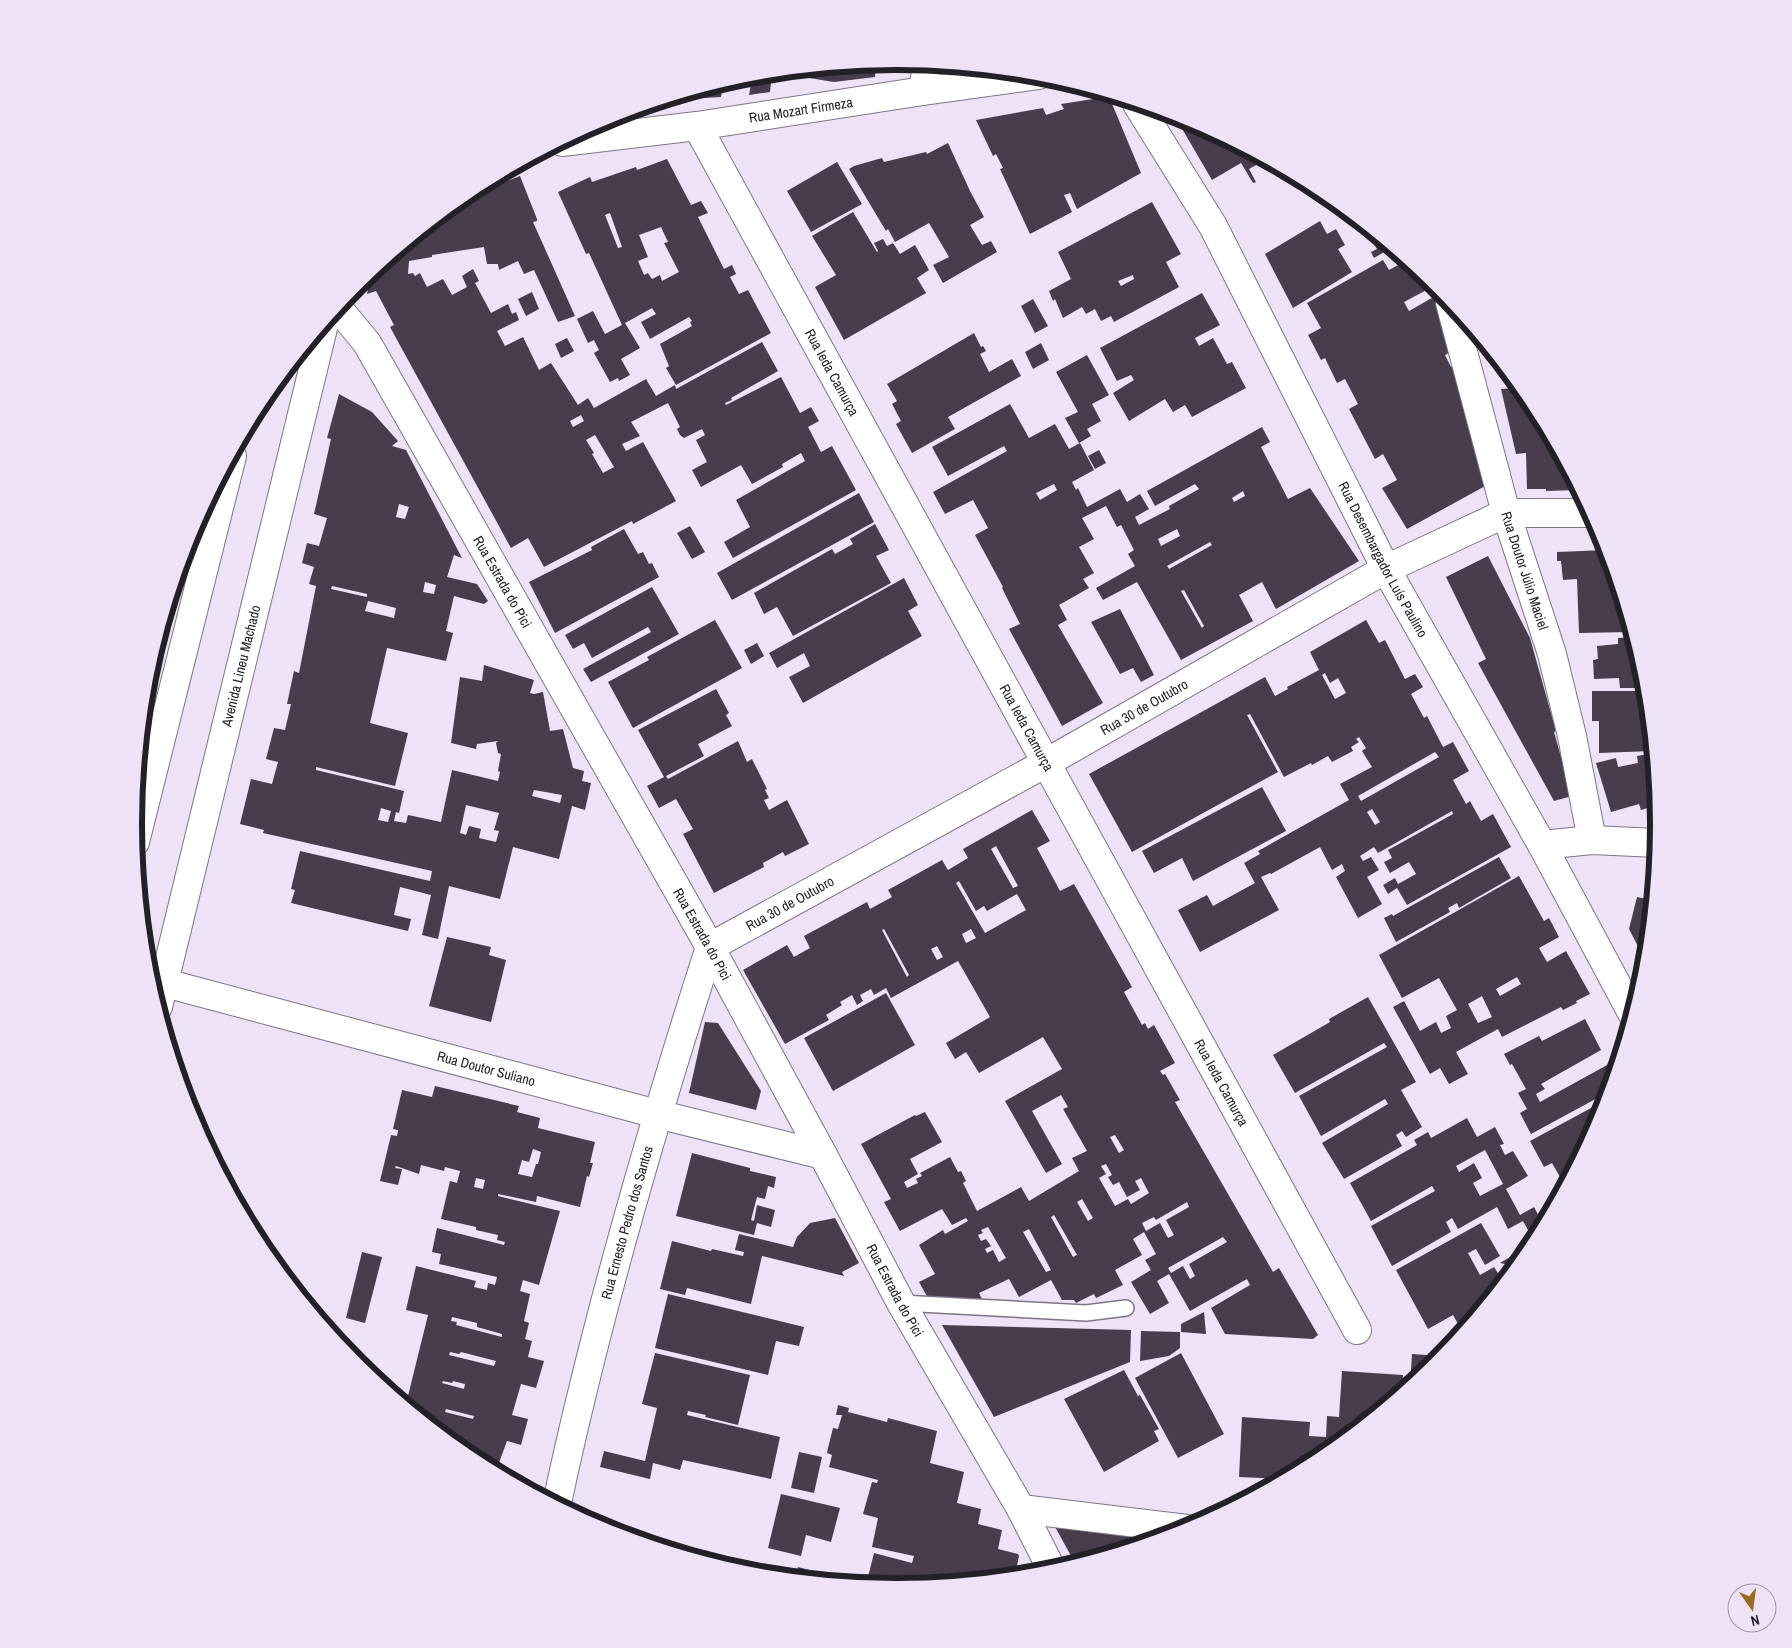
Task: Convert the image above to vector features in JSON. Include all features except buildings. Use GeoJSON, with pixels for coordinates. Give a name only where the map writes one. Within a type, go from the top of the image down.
{"type":"FeatureCollection","features":[{"type":"Feature","properties":{"kind":"street"},"geometry":{"type":"LineString","coordinates":[[923,91],[926,71]]}},
{"type":"Feature","properties":{"kind":"street","name":"Rua Mozart Firmeza"},"geometry":{"type":"LineString","coordinates":[[580,140],[698,126],[1011,79]]}},
{"type":"Feature","properties":{"kind":"street","name":"Rua Desembargador Luís Paulino"},"geometry":{"type":"LineString","coordinates":[[1143,112],[1213,226],[1386,569],[1542,845],[1628,1005]]}},
{"type":"Feature","properties":{"kind":"street","name":"Rua Ieda Camurça"},"geometry":{"type":"LineString","coordinates":[[698,126],[1357,1330]]}},
{"type":"Feature","properties":{"kind":"street","name":"Rua Estrada do Pici"},"geometry":{"type":"LineString","coordinates":[[342,313],[367,343],[710,947],[823,1154],[901,1303],[1021,1510],[1048,1563]]}},
{"type":"Feature","properties":{"kind":"street","name":"Rua Doutor Júlio Maciel"},"geometry":{"type":"LineString","coordinates":[[1454,317],[1506,513],[1552,654],[1572,736],[1592,840]]}},
{"type":"Feature","properties":{"kind":"street","name":"Avenida Lineu Machado"},"geometry":{"type":"LineString","coordinates":[[159,984],[321,337]]}},
{"type":"Feature","properties":{"kind":"street"},"geometry":{"type":"LineString","coordinates":[[142,812],[226,479]]}},
{"type":"Feature","properties":{"kind":"street","name":"Rua 30 de Outubro"},"geometry":{"type":"LineString","coordinates":[[710,947],[1046,763],[1386,569],[1506,513],[1582,513]]}},
{"type":"Feature","properties":{"kind":"street"},"geometry":{"type":"LineString","coordinates":[[1542,845],[1592,840],[1649,843]]}},
{"type":"Feature","properties":{"kind":"street","name":"Rua Ernesto Pedro dos Santos"},"geometry":{"type":"LineString","coordinates":[[558,1497],[578,1405],[657,1114],[710,947]]}},
{"type":"Feature","properties":{"kind":"street","name":"Rua Doutor Suliano"},"geometry":{"type":"LineString","coordinates":[[161,991],[823,1154]]}},
{"type":"Feature","properties":{"kind":"street"},"geometry":{"type":"LineString","coordinates":[[1021,1510],[1169,1527]]}},
{"type":"Feature","properties":{"kind":"lane"},"geometry":{"type":"LineString","coordinates":[[901,1303],[1086,1313],[1126,1308]]}}]}
